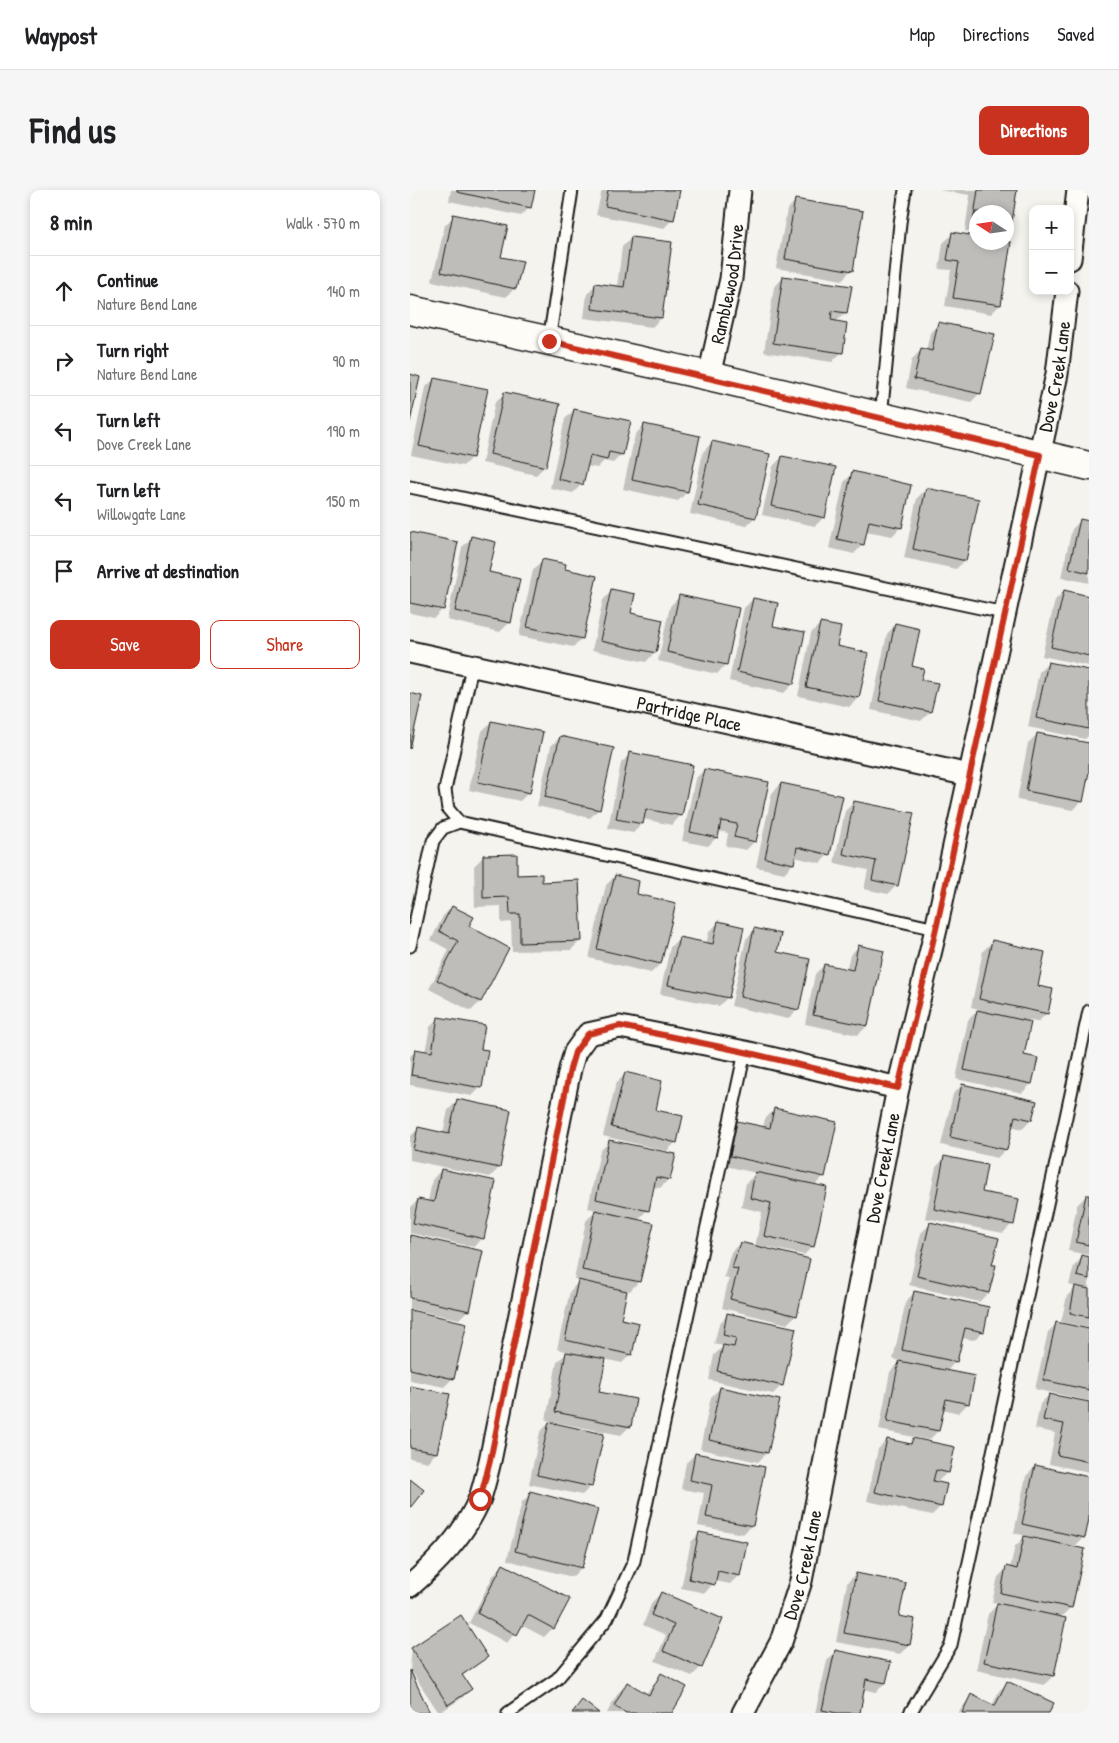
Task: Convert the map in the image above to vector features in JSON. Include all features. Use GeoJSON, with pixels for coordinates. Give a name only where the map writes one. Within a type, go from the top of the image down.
{"type":"FeatureCollection","features":[{"type":"Feature","properties":{"kind":"street","name":"Ramblewood Drive"},"geometry":{"type":"LineString","coordinates":[[709,376],[731,279],[740,190]]}},
{"type":"Feature","properties":{"kind":"street"},"geometry":{"type":"LineString","coordinates":[[1071,250],[1078,190]]}},
{"type":"Feature","properties":{"kind":"street","name":"Dove Creek Lane"},"geometry":{"type":"LineString","coordinates":[[744,1713],[780,1642],[801,1581],[898,1088],[936,929],[1057,374],[1067,295]]}},
{"type":"Feature","properties":{"kind":"street"},"geometry":{"type":"LineString","coordinates":[[410,310],[709,376],[1089,466]]}},
{"type":"Feature","properties":{"kind":"street","name":"Partridge Place"},"geometry":{"type":"LineString","coordinates":[[410,652],[969,775]]}},
{"type":"Feature","properties":{"kind":"street"},"geometry":{"type":"LineString","coordinates":[[410,1586],[434,1566],[461,1532],[480,1499],[490,1461],[575,1052],[588,1034],[620,1026],[745,1052],[898,1088]]}},
{"type":"Feature","properties":{"kind":"lane"},"geometry":{"type":"LineString","coordinates":[[549,341],[572,190]]}},
{"type":"Feature","properties":{"kind":"lane"},"geometry":{"type":"LineString","coordinates":[[881,418],[900,223],[905,190]]}},
{"type":"Feature","properties":{"kind":"lane"},"geometry":{"type":"LineString","coordinates":[[410,487],[1004,613]]}},
{"type":"Feature","properties":{"kind":"lane"},"geometry":{"type":"LineString","coordinates":[[459,822],[448,809],[445,790],[472,667]]}},
{"type":"Feature","properties":{"kind":"lane"},"geometry":{"type":"LineString","coordinates":[[410,946],[433,841],[443,828],[459,822],[936,929]]}},
{"type":"Feature","properties":{"kind":"lane"},"geometry":{"type":"LineString","coordinates":[[910,1713],[951,1644],[1089,1010]]}},
{"type":"Feature","properties":{"kind":"lane"},"geometry":{"type":"LineString","coordinates":[[508,1713],[557,1679],[607,1619],[634,1561],[745,1052]]}},
{"type":"Feature","properties":{"kind":"building"},"geometry":{"type":"Polygon","coordinates":[[[457,190],[535,190],[531,208],[457,192],[457,190]]]}},
{"type":"Feature","properties":{"kind":"building"},"geometry":{"type":"Polygon","coordinates":[[[608,190],[680,190],[674,220],[605,206],[608,190]]]}},
{"type":"Feature","properties":{"kind":"building"},"geometry":{"type":"Polygon","coordinates":[[[978,190],[1017,190],[1014,209],[1014,205],[976,205],[978,190]]]}},
{"type":"Feature","properties":{"kind":"building"},"geometry":{"type":"Polygon","coordinates":[[[795,199],[863,211],[853,271],[785,259],[795,199]]]}},
{"type":"Feature","properties":{"kind":"building"},"geometry":{"type":"Polygon","coordinates":[[[453,214],[508,226],[501,257],[523,261],[516,289],[441,272],[453,214]]]}},
{"type":"Feature","properties":{"kind":"building"},"geometry":{"type":"Polygon","coordinates":[[[952,232],[969,235],[969,250],[1010,250],[1001,305],[953,298],[959,262],[947,260],[952,232]]]}},
{"type":"Feature","properties":{"kind":"building"},"geometry":{"type":"Polygon","coordinates":[[[631,237],[672,242],[662,318],[592,309],[595,283],[624,287],[631,237]]]}},
{"type":"Feature","properties":{"kind":"building"},"geometry":{"type":"Polygon","coordinates":[[[783,276],[852,286],[847,313],[832,311],[831,320],[847,323],[843,353],[773,343],[783,276]]]}},
{"type":"Feature","properties":{"kind":"building"},"geometry":{"type":"Polygon","coordinates":[[[938,322],[995,334],[981,394],[914,379],[921,348],[932,351],[938,322]]]}},
{"type":"Feature","properties":{"kind":"building"},"geometry":{"type":"Polygon","coordinates":[[[410,374],[420,377],[410,422],[410,374]]]}},
{"type":"Feature","properties":{"kind":"building"},"geometry":{"type":"Polygon","coordinates":[[[434,378],[488,389],[473,458],[419,446],[434,378]]]}},
{"type":"Feature","properties":{"kind":"building"},"geometry":{"type":"Polygon","coordinates":[[[504,392],[560,404],[546,467],[490,454],[504,392]]]}},
{"type":"Feature","properties":{"kind":"building"},"geometry":{"type":"Polygon","coordinates":[[[574,409],[631,421],[623,455],[609,452],[607,460],[590,456],[583,485],[558,479],[574,409]]]}},
{"type":"Feature","properties":{"kind":"building"},"geometry":{"type":"Polygon","coordinates":[[[644,424],[700,436],[688,492],[632,480],[644,424]]]}},
{"type":"Feature","properties":{"kind":"building"},"geometry":{"type":"Polygon","coordinates":[[[712,441],[770,454],[756,518],[698,505],[712,441]]]}},
{"type":"Feature","properties":{"kind":"building"},"geometry":{"type":"Polygon","coordinates":[[[782,456],[836,467],[825,518],[771,506],[782,456]]]}},
{"type":"Feature","properties":{"kind":"building"},"geometry":{"type":"Polygon","coordinates":[[[852,471],[911,485],[902,528],[869,521],[864,545],[837,539],[852,471]]]}},
{"type":"Feature","properties":{"kind":"building"},"geometry":{"type":"Polygon","coordinates":[[[926,488],[979,499],[966,561],[913,549],[926,488]]]}},
{"type":"Feature","properties":{"kind":"building"},"geometry":{"type":"Polygon","coordinates":[[[1080,519],[1089,521],[1089,573],[1069,568],[1080,519]]]}},
{"type":"Feature","properties":{"kind":"building"},"geometry":{"type":"Polygon","coordinates":[[[410,532],[458,542],[444,610],[410,603],[410,532]]]}},
{"type":"Feature","properties":{"kind":"building"},"geometry":{"type":"Polygon","coordinates":[[[471,536],[496,542],[489,572],[520,579],[511,623],[455,611],[471,536]]]}},
{"type":"Feature","properties":{"kind":"building"},"geometry":{"type":"Polygon","coordinates":[[[542,559],[566,564],[565,569],[597,576],[583,639],[527,627],[542,559]]]}},
{"type":"Feature","properties":{"kind":"building"},"geometry":{"type":"Polygon","coordinates":[[[611,589],[635,594],[631,613],[663,620],[656,653],[600,641],[611,589]]]}},
{"type":"Feature","properties":{"kind":"building"},"geometry":{"type":"Polygon","coordinates":[[[1064,590],[1089,596],[1089,656],[1051,647],[1064,590]]]}},
{"type":"Feature","properties":{"kind":"building"},"geometry":{"type":"Polygon","coordinates":[[[679,595],[739,608],[727,665],[667,652],[679,595]]]}},
{"type":"Feature","properties":{"kind":"building"},"geometry":{"type":"Polygon","coordinates":[[[753,598],[778,603],[773,626],[805,632],[794,684],[737,672],[753,598]]]}},
{"type":"Feature","properties":{"kind":"building"},"geometry":{"type":"Polygon","coordinates":[[[820,623],[841,627],[837,646],[869,653],[859,698],[806,687],[820,623]]]}},
{"type":"Feature","properties":{"kind":"building"},"geometry":{"type":"Polygon","coordinates":[[[895,623],[920,629],[912,666],[924,669],[921,680],[938,683],[931,712],[879,701],[895,623]]]}},
{"type":"Feature","properties":{"kind":"building"},"geometry":{"type":"Polygon","coordinates":[[[1048,662],[1089,670],[1089,729],[1036,718],[1048,662]]]}},
{"type":"Feature","properties":{"kind":"building"},"geometry":{"type":"Polygon","coordinates":[[[410,693],[422,696],[410,749],[410,693]]]}},
{"type":"Feature","properties":{"kind":"building"},"geometry":{"type":"Polygon","coordinates":[[[491,721],[543,732],[530,793],[478,782],[491,721]]]}},
{"type":"Feature","properties":{"kind":"building"},"geometry":{"type":"Polygon","coordinates":[[[1037,733],[1089,743],[1089,772],[1083,802],[1026,791],[1037,733]]]}},
{"type":"Feature","properties":{"kind":"building"},"geometry":{"type":"Polygon","coordinates":[[[560,736],[614,748],[600,810],[545,797],[560,736]]]}},
{"type":"Feature","properties":{"kind":"building"},"geometry":{"type":"Polygon","coordinates":[[[629,752],[693,765],[682,816],[646,809],[643,824],[616,819],[629,752]]]}},
{"type":"Feature","properties":{"kind":"building"},"geometry":{"type":"Polygon","coordinates":[[[704,769],[769,782],[756,842],[734,837],[737,824],[721,821],[718,838],[690,832],[704,769]]]}},
{"type":"Feature","properties":{"kind":"building"},"geometry":{"type":"Polygon","coordinates":[[[781,783],[843,796],[830,855],[797,847],[794,864],[765,858],[781,783]]]}},
{"type":"Feature","properties":{"kind":"building"},"geometry":{"type":"Polygon","coordinates":[[[854,801],[914,813],[898,886],[872,880],[876,861],[843,854],[854,801]]]}},
{"type":"Feature","properties":{"kind":"building"},"geometry":{"type":"Polygon","coordinates":[[[517,854],[517,875],[542,874],[542,882],[579,880],[582,941],[520,943],[520,914],[510,914],[509,897],[483,898],[483,855],[517,854]]]}},
{"type":"Feature","properties":{"kind":"building"},"geometry":{"type":"Polygon","coordinates":[[[615,875],[639,881],[637,894],[676,903],[661,964],[597,949],[615,875]]]}},
{"type":"Feature","properties":{"kind":"building"},"geometry":{"type":"Polygon","coordinates":[[[452,906],[474,917],[469,926],[509,948],[481,1002],[437,980],[458,941],[439,931],[452,906]]]}},
{"type":"Feature","properties":{"kind":"building"},"geometry":{"type":"Polygon","coordinates":[[[718,921],[744,927],[729,998],[668,985],[679,937],[713,944],[718,921]]]}},
{"type":"Feature","properties":{"kind":"building"},"geometry":{"type":"Polygon","coordinates":[[[754,928],[781,934],[777,952],[810,959],[799,1010],[740,997],[754,928]]]}},
{"type":"Feature","properties":{"kind":"building"},"geometry":{"type":"Polygon","coordinates":[[[992,940],[1045,952],[1038,986],[1053,989],[1048,1014],[979,999],[992,940]]]}},
{"type":"Feature","properties":{"kind":"building"},"geometry":{"type":"Polygon","coordinates":[[[858,945],[884,951],[868,1026],[813,1015],[824,964],[853,970],[858,945]]]}},
{"type":"Feature","properties":{"kind":"building"},"geometry":{"type":"Polygon","coordinates":[[[977,1010],[1031,1022],[1024,1055],[1038,1058],[1032,1084],[964,1070],[977,1010]]]}},
{"type":"Feature","properties":{"kind":"building"},"geometry":{"type":"Polygon","coordinates":[[[438,1017],[485,1025],[481,1049],[488,1050],[482,1088],[411,1075],[415,1049],[432,1052],[438,1017]]]}},
{"type":"Feature","properties":{"kind":"building"},"geometry":{"type":"Polygon","coordinates":[[[625,1072],[662,1081],[656,1110],[683,1116],[677,1143],[611,1127],[625,1072]]]}},
{"type":"Feature","properties":{"kind":"building"},"geometry":{"type":"Polygon","coordinates":[[[962,1084],[1037,1101],[1032,1120],[1015,1116],[1007,1150],[950,1137],[962,1084]]]}},
{"type":"Feature","properties":{"kind":"building"},"geometry":{"type":"Polygon","coordinates":[[[457,1099],[511,1110],[500,1168],[413,1150],[418,1127],[449,1134],[457,1099]]]}},
{"type":"Feature","properties":{"kind":"building"},"geometry":{"type":"Polygon","coordinates":[[[774,1108],[837,1122],[825,1177],[730,1156],[737,1121],[770,1128],[774,1108]]]}},
{"type":"Feature","properties":{"kind":"building"},"geometry":{"type":"Polygon","coordinates":[[[609,1140],[676,1154],[670,1180],[656,1177],[649,1211],[596,1199],[609,1140]]]}},
{"type":"Feature","properties":{"kind":"building"},"geometry":{"type":"Polygon","coordinates":[[[944,1156],[987,1165],[982,1192],[1019,1199],[1014,1225],[934,1209],[944,1156]]]}},
{"type":"Feature","properties":{"kind":"building"},"geometry":{"type":"Polygon","coordinates":[[[441,1169],[496,1181],[484,1239],[413,1223],[418,1199],[434,1202],[441,1169]]]}},
{"type":"Feature","properties":{"kind":"building"},"geometry":{"type":"Polygon","coordinates":[[[755,1172],[827,1187],[814,1247],[764,1236],[771,1203],[750,1198],[755,1172]]]}},
{"type":"Feature","properties":{"kind":"building"},"geometry":{"type":"Polygon","coordinates":[[[1086,1195],[1089,1195],[1089,1245],[1076,1242],[1086,1195]]]}},
{"type":"Feature","properties":{"kind":"building"},"geometry":{"type":"Polygon","coordinates":[[[595,1210],[654,1223],[640,1282],[582,1270],[595,1210]]]}},
{"type":"Feature","properties":{"kind":"building"},"geometry":{"type":"Polygon","coordinates":[[[930,1222],[999,1238],[992,1265],[996,1265],[989,1293],[917,1276],[930,1222]]]}},
{"type":"Feature","properties":{"kind":"building"},"geometry":{"type":"Polygon","coordinates":[[[410,1235],[483,1251],[470,1311],[410,1298],[410,1235]]]}},
{"type":"Feature","properties":{"kind":"building"},"geometry":{"type":"Polygon","coordinates":[[[740,1242],[810,1259],[797,1316],[730,1299],[738,1269],[732,1268],[740,1242]]]}},
{"type":"Feature","properties":{"kind":"building"},"geometry":{"type":"Polygon","coordinates":[[[1082,1255],[1089,1257],[1089,1279],[1077,1276],[1082,1255]]]}},
{"type":"Feature","properties":{"kind":"building"},"geometry":{"type":"Polygon","coordinates":[[[578,1280],[627,1291],[621,1319],[639,1323],[632,1355],[565,1340],[578,1280]]]}},
{"type":"Feature","properties":{"kind":"building"},"geometry":{"type":"Polygon","coordinates":[[[1075,1286],[1089,1289],[1089,1317],[1070,1313],[1075,1286]]]}},
{"type":"Feature","properties":{"kind":"building"},"geometry":{"type":"Polygon","coordinates":[[[914,1291],[989,1307],[984,1332],[965,1328],[957,1362],[902,1350],[914,1291]]]}},
{"type":"Feature","properties":{"kind":"building"},"geometry":{"type":"Polygon","coordinates":[[[410,1310],[467,1323],[454,1379],[410,1369],[410,1310]]]}},
{"type":"Feature","properties":{"kind":"building"},"geometry":{"type":"Polygon","coordinates":[[[727,1313],[796,1328],[783,1386],[717,1371],[723,1345],[734,1347],[736,1338],[723,1335],[727,1313]]]}},
{"type":"Feature","properties":{"kind":"building"},"geometry":{"type":"Polygon","coordinates":[[[1056,1322],[1089,1329],[1089,1390],[1043,1380],[1056,1322]]]}},
{"type":"Feature","properties":{"kind":"building"},"geometry":{"type":"Polygon","coordinates":[[[566,1352],[606,1359],[599,1392],[636,1399],[631,1427],[555,1412],[566,1352]]]}},
{"type":"Feature","properties":{"kind":"building"},"geometry":{"type":"Polygon","coordinates":[[[899,1361],[975,1376],[969,1404],[946,1399],[939,1431],[887,1421],[899,1361]]]}},
{"type":"Feature","properties":{"kind":"building"},"geometry":{"type":"Polygon","coordinates":[[[410,1386],[450,1394],[437,1453],[410,1448],[410,1386]]]}},
{"type":"Feature","properties":{"kind":"building"},"geometry":{"type":"Polygon","coordinates":[[[720,1387],[780,1400],[768,1453],[709,1440],[720,1387]]]}},
{"type":"Feature","properties":{"kind":"building"},"geometry":{"type":"Polygon","coordinates":[[[1049,1394],[1089,1402],[1089,1462],[1057,1455],[1064,1424],[1043,1420],[1049,1394]]]}},
{"type":"Feature","properties":{"kind":"building"},"geometry":{"type":"Polygon","coordinates":[[[549,1422],[604,1434],[592,1487],[537,1475],[549,1422]]]}},
{"type":"Feature","properties":{"kind":"building"},"geometry":{"type":"Polygon","coordinates":[[[913,1438],[955,1447],[949,1473],[936,1470],[933,1481],[947,1484],[942,1507],[875,1492],[887,1439],[911,1444],[913,1438]]]}},
{"type":"Feature","properties":{"kind":"building"},"geometry":{"type":"Polygon","coordinates":[[[695,1453],[765,1467],[753,1526],[706,1517],[712,1485],[690,1480],[695,1453]]]}},
{"type":"Feature","properties":{"kind":"building"},"geometry":{"type":"Polygon","coordinates":[[[1035,1465],[1089,1477],[1089,1519],[1085,1538],[1022,1524],[1035,1465]]]}},
{"type":"Feature","properties":{"kind":"building"},"geometry":{"type":"Polygon","coordinates":[[[410,1479],[424,1490],[410,1508],[410,1479]]]}},
{"type":"Feature","properties":{"kind":"building"},"geometry":{"type":"Polygon","coordinates":[[[530,1491],[598,1509],[582,1568],[515,1551],[530,1491]]]}},
{"type":"Feature","properties":{"kind":"building"},"geometry":{"type":"Polygon","coordinates":[[[699,1532],[747,1542],[740,1576],[718,1571],[715,1585],[689,1579],[699,1532]]]}},
{"type":"Feature","properties":{"kind":"building"},"geometry":{"type":"Polygon","coordinates":[[[1024,1536],[1085,1549],[1072,1608],[1001,1593],[1006,1566],[1017,1569],[1024,1536]]]}},
{"type":"Feature","properties":{"kind":"building"},"geometry":{"type":"Polygon","coordinates":[[[503,1564],[570,1599],[554,1629],[528,1615],[517,1635],[477,1613],[503,1564]]]}},
{"type":"Feature","properties":{"kind":"building"},"geometry":{"type":"Polygon","coordinates":[[[856,1573],[906,1583],[899,1616],[915,1619],[910,1645],[844,1633],[856,1573]]]}},
{"type":"Feature","properties":{"kind":"building"},"geometry":{"type":"Polygon","coordinates":[[[661,1592],[723,1619],[702,1668],[663,1651],[674,1625],[651,1615],[661,1592]]]}},
{"type":"Feature","properties":{"kind":"building"},"geometry":{"type":"Polygon","coordinates":[[[997,1603],[1066,1618],[1054,1676],[984,1662],[997,1603]]]}},
{"type":"Feature","properties":{"kind":"building"},"geometry":{"type":"Polygon","coordinates":[[[461,1615],[488,1657],[462,1675],[472,1689],[448,1705],[411,1648],[461,1615]]]}},
{"type":"Feature","properties":{"kind":"building"},"geometry":{"type":"Polygon","coordinates":[[[835,1650],[891,1662],[886,1683],[866,1679],[860,1713],[837,1713],[822,1710],[835,1650]]]}},
{"type":"Feature","properties":{"kind":"building"},"geometry":{"type":"Polygon","coordinates":[[[410,1670],[430,1713],[410,1713],[410,1670]]]}},
{"type":"Feature","properties":{"kind":"building"},"geometry":{"type":"Polygon","coordinates":[[[661,1673],[687,1687],[672,1713],[626,1713],[614,1706],[627,1682],[649,1695],[661,1673]]]}},
{"type":"Feature","properties":{"kind":"building"},"geometry":{"type":"Polygon","coordinates":[[[1007,1681],[1054,1703],[1049,1713],[962,1713],[971,1694],[995,1706],[1007,1681]]]}},
{"type":"Feature","properties":{"kind":"building"},"geometry":{"type":"Polygon","coordinates":[[[582,1700],[599,1713],[572,1713],[582,1700]]]}},
{"type":"Feature","properties":{"kind":"route"},"geometry":{"type":"LineString","coordinates":[[480,1499],[490,1461],[570,1069],[575,1052],[588,1034],[620,1026],[745,1052],[898,1088],[936,929],[1040,455],[709,376],[549,341]]}}]}
